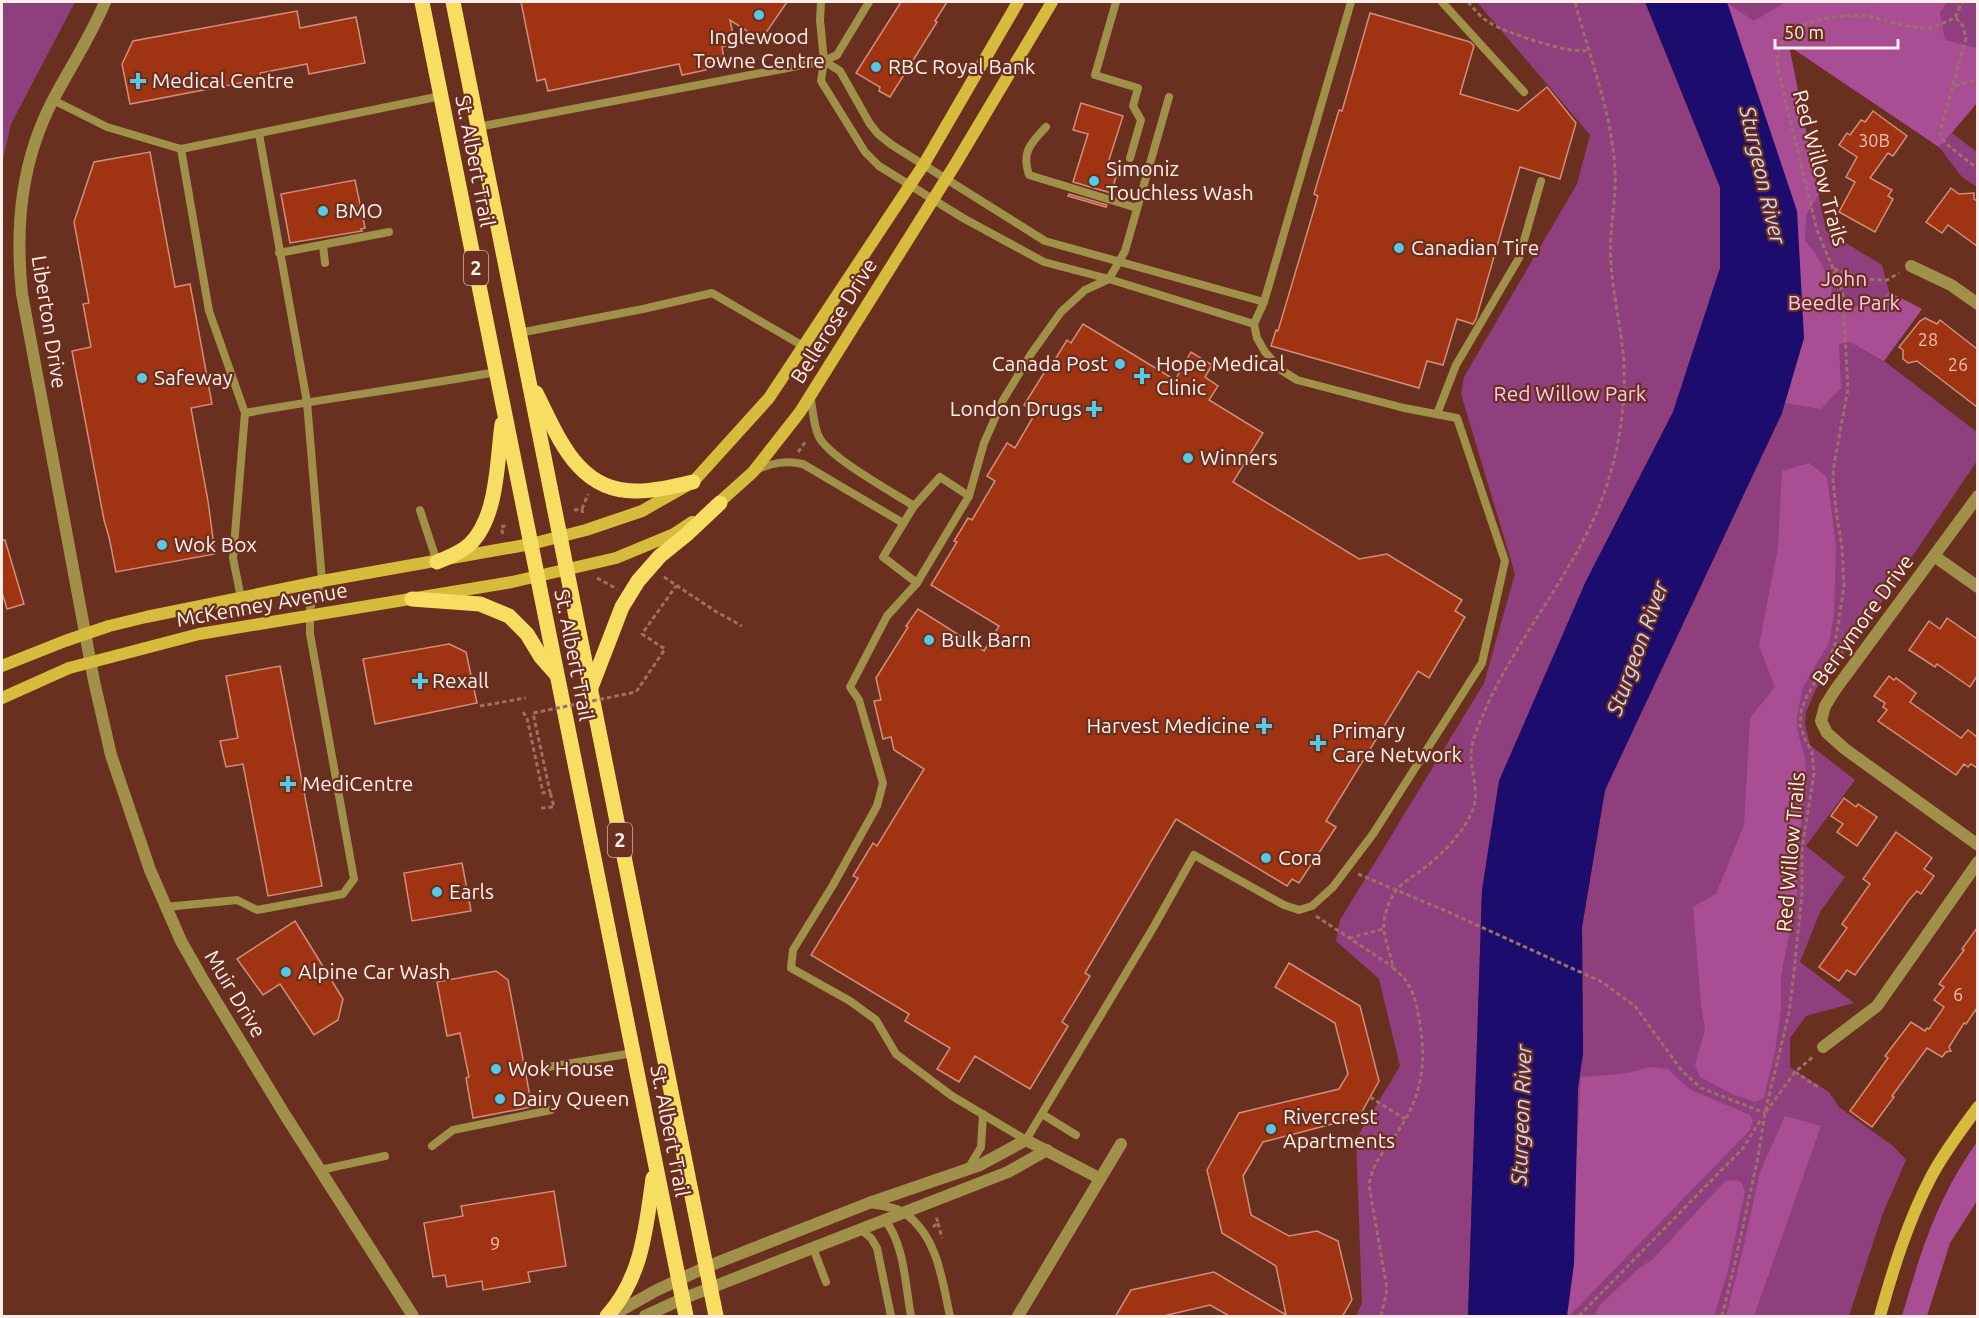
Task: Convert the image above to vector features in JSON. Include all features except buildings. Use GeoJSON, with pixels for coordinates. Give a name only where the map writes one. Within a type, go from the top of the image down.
{"type":"FeatureCollection","features":[{"type":"Feature","properties":{"kind":"main road","name":"St. Albert Trail"},"geometry":{"type":"LineString","coordinates":[[422,2],[686,1317]]}},
{"type":"Feature","properties":{"kind":"main road","name":"St. Albert Trail"},"geometry":{"type":"LineString","coordinates":[[453,2],[716,1317]]}},
{"type":"Feature","properties":{"kind":"main road","name":"Bellerose Drive"},"geometry":{"type":"LineString","coordinates":[[531,544],[586,530],[642,511],[693,482],[703,473],[769,398],[924,164],[1018,2]]}},
{"type":"Feature","properties":{"kind":"main road","name":"Bellerose Drive"},"geometry":{"type":"LineString","coordinates":[[537,577],[616,558],[674,534],[720,503],[753,472],[800,412],[933,200],[1052,2]]}},
{"type":"Feature","properties":{"kind":"main road"},"geometry":{"type":"LineString","coordinates":[[528,378],[567,453],[586,474],[597,481],[637,492],[693,482]]}},
{"type":"Feature","properties":{"kind":"main road"},"geometry":{"type":"LineString","coordinates":[[437,562],[463,550],[471,543],[484,524],[492,498],[504,412]]}},
{"type":"Feature","properties":{"kind":"main road"},"geometry":{"type":"LineString","coordinates":[[590,690],[622,607],[638,581],[660,556],[720,503]]}},
{"type":"Feature","properties":{"kind":"main road","name":"McKenney Avenue"},"geometry":{"type":"LineString","coordinates":[[2,666],[39,650],[109,626],[146,617],[322,581],[531,544]]}},
{"type":"Feature","properties":{"kind":"main road","name":"McKenney Avenue"},"geometry":{"type":"LineString","coordinates":[[2,698],[69,668],[199,634],[537,577]]}},
{"type":"Feature","properties":{"kind":"main road"},"geometry":{"type":"LineString","coordinates":[[412,599],[480,604],[509,616],[528,634],[541,657],[557,677]]}},
{"type":"Feature","properties":{"kind":"main road"},"geometry":{"type":"LineString","coordinates":[[1880,1317],[1914,1213],[1942,1158],[1977,1107]]}},
{"type":"Feature","properties":{"kind":"main road"},"geometry":{"type":"LineString","coordinates":[[609,1317],[624,1294],[638,1264],[646,1228],[655,1163]]}},
{"type":"Feature","properties":{"kind":"street","name":"Liberton Drive"},"geometry":{"type":"LineString","coordinates":[[90,662],[22,294],[18,254],[20,211],[26,171],[37,137],[52,100],[95,27],[105,2]]}},
{"type":"Feature","properties":{"kind":"street"},"geometry":{"type":"LineString","coordinates":[[1911,266],[1952,285],[1977,304]]}},
{"type":"Feature","properties":{"kind":"street","name":"Berrymore Drive"},"geometry":{"type":"LineString","coordinates":[[1977,496],[1835,690],[1825,706],[1821,721],[1827,733],[1845,749],[1977,845]]}},
{"type":"Feature","properties":{"kind":"street","name":"Berrymore Drive"},"geometry":{"type":"LineString","coordinates":[[1934,556],[1977,587]]}},
{"type":"Feature","properties":{"kind":"street","name":"Muir Drive"},"geometry":{"type":"LineString","coordinates":[[90,662],[111,755],[150,870],[182,941],[202,978],[413,1317]]}},
{"type":"Feature","properties":{"kind":"street"},"geometry":{"type":"LineString","coordinates":[[1823,1047],[1877,1006],[1977,862]]}},
{"type":"Feature","properties":{"kind":"street"},"geometry":{"type":"LineString","coordinates":[[609,1317],[678,1280],[706,1268],[869,1203],[969,1169],[1026,1140],[1099,1178]]}},
{"type":"Feature","properties":{"kind":"street"},"geometry":{"type":"LineString","coordinates":[[1018,1317],[1121,1144]]}},
{"type":"Feature","properties":{"kind":"street"},"geometry":{"type":"LineString","coordinates":[[645,1317],[682,1299],[1008,1172],[1047,1150]]}},
{"type":"Feature","properties":{"kind":"street"},"geometry":{"type":"LineString","coordinates":[[869,1203],[885,1220]]}},
{"type":"Feature","properties":{"kind":"lane"},"geometry":{"type":"LineString","coordinates":[[821,2],[820,20],[824,61],[821,81],[865,152],[879,166],[933,200],[1044,262],[1109,279],[1254,324]]}},
{"type":"Feature","properties":{"kind":"lane"},"geometry":{"type":"LineString","coordinates":[[478,127],[824,61],[837,55],[869,2]]}},
{"type":"Feature","properties":{"kind":"lane"},"geometry":{"type":"LineString","coordinates":[[1116,2],[1095,75],[1138,88],[1133,106],[1141,120],[1130,158]]}},
{"type":"Feature","properties":{"kind":"lane"},"geometry":{"type":"LineString","coordinates":[[1168,97],[1125,250],[1109,279],[1085,290],[1061,312],[1031,354],[1003,400],[984,443],[969,496],[917,582],[887,616],[850,687],[859,700],[883,783],[877,806],[793,950],[791,968],[850,1001],[876,1020],[896,1054],[952,1096],[1026,1140],[1147,939],[1194,855],[1284,905],[1299,910],[1312,906],[1333,887],[1373,834],[1482,663],[1505,561],[1457,418],[1404,408],[1297,380],[1281,370],[1265,352],[1257,338],[1254,324],[1263,302],[1351,2]]}},
{"type":"Feature","properties":{"kind":"lane"},"geometry":{"type":"LineString","coordinates":[[1442,2],[1524,92]]}},
{"type":"Feature","properties":{"kind":"lane"},"geometry":{"type":"LineString","coordinates":[[824,61],[840,71],[878,134],[1045,241],[1263,302]]}},
{"type":"Feature","properties":{"kind":"lane"},"geometry":{"type":"LineString","coordinates":[[52,100],[107,127],[181,150],[441,96]]}},
{"type":"Feature","properties":{"kind":"lane"},"geometry":{"type":"LineString","coordinates":[[1046,127],[1029,146],[1025,164],[1029,175],[1137,208]]}},
{"type":"Feature","properties":{"kind":"lane"},"geometry":{"type":"LineString","coordinates":[[166,907],[237,900],[257,910],[342,894],[354,879],[312,646],[309,616],[312,599],[322,581],[307,402],[259,134]]}},
{"type":"Feature","properties":{"kind":"lane"},"geometry":{"type":"LineString","coordinates":[[181,150],[209,311],[245,413],[233,558],[241,598]]}},
{"type":"Feature","properties":{"kind":"lane"},"geometry":{"type":"LineString","coordinates":[[1437,414],[1456,365],[1519,258],[1541,181]]}},
{"type":"Feature","properties":{"kind":"lane"},"geometry":{"type":"LineString","coordinates":[[279,253],[389,232]]}},
{"type":"Feature","properties":{"kind":"lane"},"geometry":{"type":"LineString","coordinates":[[323,244],[325,262]]}},
{"type":"Feature","properties":{"kind":"lane"},"geometry":{"type":"LineString","coordinates":[[519,333],[651,308],[712,293],[803,346]]}},
{"type":"Feature","properties":{"kind":"lane"},"geometry":{"type":"LineString","coordinates":[[245,413],[496,372]]}},
{"type":"Feature","properties":{"kind":"lane"},"geometry":{"type":"LineString","coordinates":[[810,395],[820,439],[834,454],[914,506]]}},
{"type":"Feature","properties":{"kind":"lane"},"geometry":{"type":"LineString","coordinates":[[753,472],[779,462],[803,464],[903,523]]}},
{"type":"Feature","properties":{"kind":"lane"},"geometry":{"type":"LineString","coordinates":[[917,582],[883,557],[903,523],[914,506],[940,477],[969,496]]}},
{"type":"Feature","properties":{"kind":"lane"},"geometry":{"type":"LineString","coordinates":[[420,510],[437,562]]}},
{"type":"Feature","properties":{"kind":"lane"},"geometry":{"type":"LineString","coordinates":[[542,1068],[633,1053]]}},
{"type":"Feature","properties":{"kind":"lane"},"geometry":{"type":"LineString","coordinates":[[432,1146],[453,1130],[551,1110]]}},
{"type":"Feature","properties":{"kind":"lane"},"geometry":{"type":"LineString","coordinates":[[969,1169],[981,1147],[983,1114]]}},
{"type":"Feature","properties":{"kind":"lane"},"geometry":{"type":"LineString","coordinates":[[1042,1114],[1076,1135]]}},
{"type":"Feature","properties":{"kind":"lane"},"geometry":{"type":"LineString","coordinates":[[320,1170],[385,1156]]}},
{"type":"Feature","properties":{"kind":"lane"},"geometry":{"type":"LineString","coordinates":[[869,1203],[905,1212],[924,1233],[938,1261],[950,1317]]}},
{"type":"Feature","properties":{"kind":"lane"},"geometry":{"type":"LineString","coordinates":[[885,1220],[893,1230],[898,1242],[911,1317]]}},
{"type":"Feature","properties":{"kind":"lane"},"geometry":{"type":"LineString","coordinates":[[861,1230],[871,1238],[877,1248],[891,1317]]}},
{"type":"Feature","properties":{"kind":"lane"},"geometry":{"type":"LineString","coordinates":[[813,1248],[826,1282]]}},
{"type":"Feature","properties":{"kind":"path"},"geometry":{"type":"LineString","coordinates":[[1468,2],[1481,17],[1503,30],[1570,51],[1587,50]]}},
{"type":"Feature","properties":{"kind":"path"},"geometry":{"type":"LineString","coordinates":[[1393,968],[1384,929],[1386,911],[1397,889],[1446,848],[1460,832],[1473,810],[1476,791],[1472,750],[1477,729],[1521,641],[1548,600],[1596,515],[1617,445],[1623,413],[1624,376],[1621,328],[1611,257],[1615,168],[1604,106],[1575,2]]}},
{"type":"Feature","properties":{"kind":"path"},"geometry":{"type":"LineString","coordinates":[[1962,2],[1955,18],[1963,26],[1966,38],[1955,86],[1940,133],[1941,139],[1977,169]]}},
{"type":"Feature","properties":{"kind":"path","name":"Red Willow Trails"},"geometry":{"type":"LineString","coordinates":[[1765,1113],[1789,1013],[1802,894],[1802,849],[1813,784],[1812,751],[1800,725],[1801,711],[1835,644],[1844,587],[1842,548],[1833,479],[1848,389],[1842,290],[1818,230],[1777,59],[1780,45],[1790,33],[1799,27],[1833,18],[1865,16],[1921,28],[1940,26],[1955,18]]}},
{"type":"Feature","properties":{"kind":"path"},"geometry":{"type":"LineString","coordinates":[[1955,86],[1977,79]]}},
{"type":"Feature","properties":{"kind":"path"},"geometry":{"type":"LineString","coordinates":[[1833,268],[1859,278],[1887,280],[1911,266]]}},
{"type":"Feature","properties":{"kind":"path"},"geometry":{"type":"LineString","coordinates":[[798,453],[806,441]]}},
{"type":"Feature","properties":{"kind":"path"},"geometry":{"type":"LineString","coordinates":[[583,515],[582,509],[590,490]]}},
{"type":"Feature","properties":{"kind":"path"},"geometry":{"type":"LineString","coordinates":[[574,510],[582,509]]}},
{"type":"Feature","properties":{"kind":"path"},"geometry":{"type":"LineString","coordinates":[[503,534],[501,527],[508,525]]}},
{"type":"Feature","properties":{"kind":"path"},"geometry":{"type":"LineString","coordinates":[[594,574],[619,590]]}},
{"type":"Feature","properties":{"kind":"path"},"geometry":{"type":"LineString","coordinates":[[664,577],[742,626]]}},
{"type":"Feature","properties":{"kind":"path"},"geometry":{"type":"LineString","coordinates":[[541,808],[554,807],[533,713],[636,692],[665,649],[642,634],[676,585]]}},
{"type":"Feature","properties":{"kind":"path"},"geometry":{"type":"LineString","coordinates":[[480,706],[526,698]]}},
{"type":"Feature","properties":{"kind":"path"},"geometry":{"type":"LineString","coordinates":[[523,712],[527,718],[543,793],[550,792]]}},
{"type":"Feature","properties":{"kind":"path"},"geometry":{"type":"LineString","coordinates":[[1347,868],[1366,879],[1397,889],[1602,982],[1635,1006],[1682,1071],[1701,1088],[1765,1113]]}},
{"type":"Feature","properties":{"kind":"path"},"geometry":{"type":"LineString","coordinates":[[1305,908],[1402,974],[1414,995],[1422,1031],[1421,1082],[1413,1106],[1371,1170],[1369,1185],[1386,1289],[1381,1317]]}},
{"type":"Feature","properties":{"kind":"path"},"geometry":{"type":"LineString","coordinates":[[1349,938],[1384,929]]}},
{"type":"Feature","properties":{"kind":"path"},"geometry":{"type":"LineString","coordinates":[[1579,1317],[1743,1148],[1795,1072],[1823,1047]]}},
{"type":"Feature","properties":{"kind":"path"},"geometry":{"type":"LineString","coordinates":[[1795,1072],[1818,1088]]}},
{"type":"Feature","properties":{"kind":"path"},"geometry":{"type":"LineString","coordinates":[[1370,1097],[1405,1119]]}},
{"type":"Feature","properties":{"kind":"path"},"geometry":{"type":"LineString","coordinates":[[1722,1317],[1758,1157],[1765,1113]]}},
{"type":"Feature","properties":{"kind":"green space"},"geometry":{"type":"Polygon","coordinates":[[[2,2],[75,2],[11,124],[2,164],[2,2]]]}},
{"type":"Feature","properties":{"kind":"green space","name":"Red Willow Park"},"geometry":{"type":"Polygon","coordinates":[[[1477,2],[1645,2],[1720,187],[1720,268],[1673,412],[1586,581],[1499,781],[1482,890],[1468,1316],[1356,1316],[1362,1303],[1356,1139],[1400,1066],[1379,979],[1336,941],[1340,920],[1484,683],[1515,574],[1461,394],[1464,377],[1577,184],[1590,135],[1477,2]]]}},
{"type":"Feature","properties":{"kind":"green space","name":"John Beedle Park"},"geometry":{"type":"Polygon","coordinates":[[[1727,2],[1977,2],[1977,103],[1952,133],[1977,152],[1977,187],[1962,177],[1939,147],[1789,46],[1826,231],[1882,265],[1889,292],[1922,309],[1884,361],[1977,432],[1977,461],[1872,616],[1816,689],[1806,712],[1805,724],[1810,745],[1855,780],[1806,846],[1845,877],[1820,912],[1800,962],[1854,1003],[1806,1016],[1790,1038],[1790,1067],[1829,1092],[1839,1107],[1893,1146],[1906,1160],[1883,1213],[1849,1316],[1567,1316],[1574,1264],[1578,1088],[1583,1053],[1582,927],[1605,790],[1782,413],[1727,2]]]}},
{"type":"Feature","properties":{"kind":"shaded area"},"geometry":{"type":"Polygon","coordinates":[[[1786,2],[1947,2],[1940,12],[1945,40],[1977,48],[1977,103],[1939,147],[1789,46],[1819,195],[1806,215],[1805,241],[1826,273],[1836,310],[1874,304],[1889,292],[1922,309],[1884,361],[1850,342],[1839,344],[1841,388],[1821,409],[1785,403],[1804,338],[1797,211],[1727,3],[1754,21],[1786,2]]]}},
{"type":"Feature","properties":{"kind":"shaded area"},"geometry":{"type":"Polygon","coordinates":[[[1809,463],[1827,477],[1836,545],[1834,615],[1829,643],[1803,687],[1797,716],[1797,729],[1805,758],[1807,781],[1798,845],[1797,892],[1781,976],[1781,1009],[1775,1051],[1764,1098],[1755,1102],[1732,1094],[1700,1077],[1695,1065],[1705,1030],[1693,907],[1716,894],[1744,825],[1750,718],[1775,687],[1759,646],[1778,547],[1782,471],[1809,463]]]}},
{"type":"Feature","properties":{"kind":"shaded area"},"geometry":{"type":"Polygon","coordinates":[[[1652,1067],[1668,1069],[1689,1089],[1750,1115],[1753,1121],[1750,1130],[1567,1316],[1581,1077],[1621,1074],[1652,1067]]]}},
{"type":"Feature","properties":{"kind":"shaded area"},"geometry":{"type":"Polygon","coordinates":[[[1785,1116],[1821,1126],[1754,1316],[1726,1316],[1760,1172],[1785,1116]]]}},
{"type":"Feature","properties":{"kind":"shaded area"},"geometry":{"type":"Polygon","coordinates":[[[1977,1142],[1977,1201],[1950,1243],[1927,1316],[1902,1316],[1916,1269],[1941,1205],[1977,1142]]]}},
{"type":"Feature","properties":{"kind":"shaded area"},"geometry":{"type":"Polygon","coordinates":[[[1725,1181],[1741,1182],[1745,1191],[1728,1271],[1714,1316],[1594,1316],[1600,1305],[1638,1269],[1653,1259],[1725,1181]]]}},
{"type":"Feature","properties":{"kind":"water","name":"Sturgeon River"},"geometry":{"type":"Polygon","coordinates":[[[1645,2],[1727,2],[1797,211],[1804,338],[1782,413],[1605,790],[1582,927],[1583,1053],[1578,1088],[1574,1264],[1567,1316],[1468,1316],[1482,890],[1499,781],[1586,581],[1673,412],[1720,268],[1720,187],[1645,2]]]}},
{"type":"Feature","properties":{"kind":"place","name":"Inglewood Towne Centre"},"geometry":{"type":"Point","coordinates":[759,15]}},
{"type":"Feature","properties":{"kind":"place","name":"RBC Royal Bank"},"geometry":{"type":"Point","coordinates":[876,67]}},
{"type":"Feature","properties":{"kind":"place","name":"Medical Centre"},"geometry":{"type":"Point","coordinates":[138,81]}},
{"type":"Feature","properties":{"kind":"place","name":"Simoniz Touchless Wash"},"geometry":{"type":"Point","coordinates":[1094,181]}},
{"type":"Feature","properties":{"kind":"place","name":"BMO"},"geometry":{"type":"Point","coordinates":[323,211]}},
{"type":"Feature","properties":{"kind":"place","name":"Canadian Tire"},"geometry":{"type":"Point","coordinates":[1399,248]}},
{"type":"Feature","properties":{"kind":"place","name":"Canada Post"},"geometry":{"type":"Point","coordinates":[1120,364]}},
{"type":"Feature","properties":{"kind":"place","name":"Hope Medical Clinic"},"geometry":{"type":"Point","coordinates":[1142,376]}},
{"type":"Feature","properties":{"kind":"place","name":"Safeway"},"geometry":{"type":"Point","coordinates":[142,378]}},
{"type":"Feature","properties":{"kind":"place","name":"London Drugs"},"geometry":{"type":"Point","coordinates":[1094,409]}},
{"type":"Feature","properties":{"kind":"place","name":"Winners"},"geometry":{"type":"Point","coordinates":[1188,458]}},
{"type":"Feature","properties":{"kind":"place","name":"Wok Box"},"geometry":{"type":"Point","coordinates":[162,545]}},
{"type":"Feature","properties":{"kind":"place","name":"Bulk Barn"},"geometry":{"type":"Point","coordinates":[929,640]}},
{"type":"Feature","properties":{"kind":"place","name":"Rexall"},"geometry":{"type":"Point","coordinates":[420,681]}},
{"type":"Feature","properties":{"kind":"place","name":"Harvest Medicine"},"geometry":{"type":"Point","coordinates":[1264,726]}},
{"type":"Feature","properties":{"kind":"place","name":"Primary Care Network"},"geometry":{"type":"Point","coordinates":[1318,743]}},
{"type":"Feature","properties":{"kind":"place","name":"MediCentre"},"geometry":{"type":"Point","coordinates":[288,784]}},
{"type":"Feature","properties":{"kind":"place","name":"Cora"},"geometry":{"type":"Point","coordinates":[1266,858]}},
{"type":"Feature","properties":{"kind":"place","name":"Earls"},"geometry":{"type":"Point","coordinates":[437,892]}},
{"type":"Feature","properties":{"kind":"place","name":"Alpine Car Wash"},"geometry":{"type":"Point","coordinates":[286,972]}},
{"type":"Feature","properties":{"kind":"place","name":"Wok House"},"geometry":{"type":"Point","coordinates":[496,1069]}},
{"type":"Feature","properties":{"kind":"place","name":"Dairy Queen"},"geometry":{"type":"Point","coordinates":[500,1099]}},
{"type":"Feature","properties":{"kind":"place","name":"Rivercrest Apartments"},"geometry":{"type":"Point","coordinates":[1271,1129]}}]}
